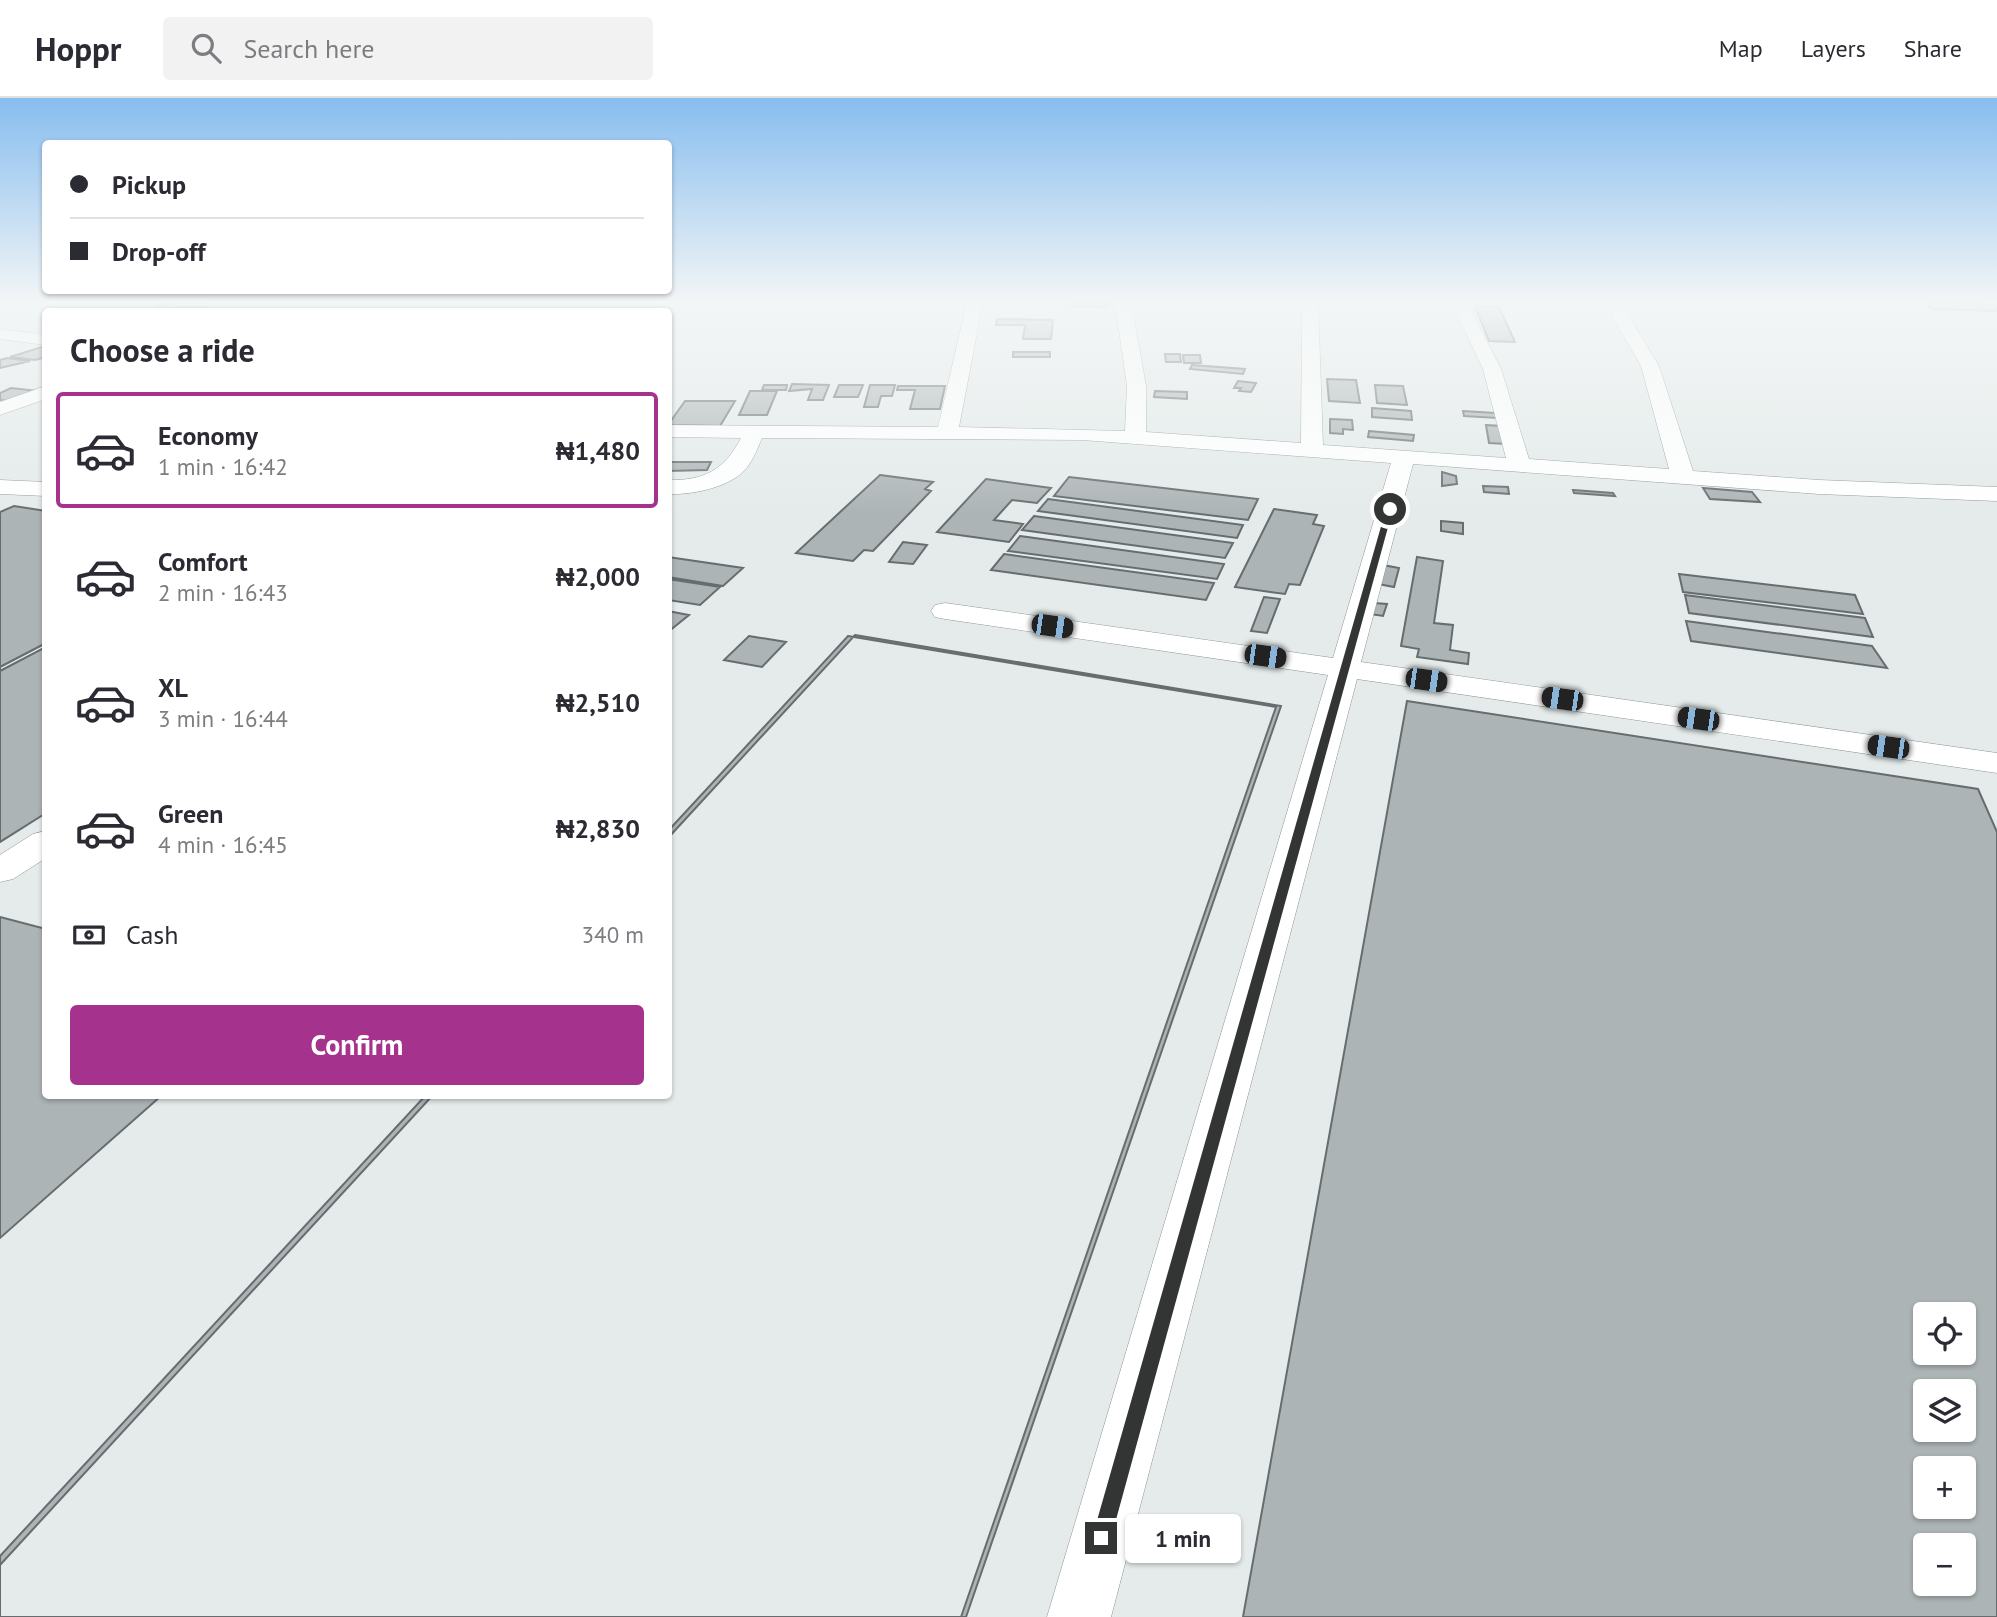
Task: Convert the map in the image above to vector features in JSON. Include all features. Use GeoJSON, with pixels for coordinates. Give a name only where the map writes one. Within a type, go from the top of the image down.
{"type":"FeatureCollection","features":[{"type":"Feature","properties":{"kind":"street"},"geometry":{"type":"LineString","coordinates":[[948,432],[960,373]]}},
{"type":"Feature","properties":{"kind":"street"},"geometry":{"type":"LineString","coordinates":[[1134,373],[1138,416],[1135,437]]}},
{"type":"Feature","properties":{"kind":"street"},"geometry":{"type":"LineString","coordinates":[[1311,373],[1312,449]]}},
{"type":"Feature","properties":{"kind":"street"},"geometry":{"type":"LineString","coordinates":[[1493,373],[1519,464]]}},
{"type":"Feature","properties":{"kind":"street"},"geometry":{"type":"LineString","coordinates":[[1652,373],[1682,477]]}},
{"type":"Feature","properties":{"kind":"street"},"geometry":{"type":"LineString","coordinates":[[0,409],[42,393]]}},
{"type":"Feature","properties":{"kind":"street"},"geometry":{"type":"LineString","coordinates":[[0,414],[34,417]]}},
{"type":"Feature","properties":{"kind":"street"},"geometry":{"type":"LineString","coordinates":[[672,431],[948,432],[1135,437],[1819,487],[1997,494]]}},
{"type":"Feature","properties":{"kind":"street"},"geometry":{"type":"LineString","coordinates":[[672,487],[709,480],[736,467],[755,432]]}},
{"type":"Feature","properties":{"kind":"street"},"geometry":{"type":"LineString","coordinates":[[1079,1617],[1404,456]]}},
{"type":"Feature","properties":{"kind":"street"},"geometry":{"type":"LineString","coordinates":[[0,487],[42,489]]}},
{"type":"Feature","properties":{"kind":"street"},"geometry":{"type":"LineString","coordinates":[[945,611],[1997,763]]}},
{"type":"Feature","properties":{"kind":"street"},"geometry":{"type":"LineString","coordinates":[[0,871],[42,845]]}},
{"type":"Feature","properties":{"kind":"building"},"geometry":{"type":"Polygon","coordinates":[[[1327,379],[1356,380],[1360,403],[1329,401],[1327,379]]]}},
{"type":"Feature","properties":{"kind":"building"},"geometry":{"type":"Polygon","coordinates":[[[1238,381],[1256,383],[1251,392],[1239,391],[1241,388],[1234,388],[1238,381]]]}},
{"type":"Feature","properties":{"kind":"building"},"geometry":{"type":"Polygon","coordinates":[[[792,384],[829,385],[823,400],[808,400],[812,389],[789,391],[792,384]]]}},
{"type":"Feature","properties":{"kind":"building"},"geometry":{"type":"Polygon","coordinates":[[[764,385],[787,385],[786,390],[762,390],[764,385]]]}},
{"type":"Feature","properties":{"kind":"building"},"geometry":{"type":"Polygon","coordinates":[[[839,385],[863,385],[858,397],[834,397],[839,385]]]}},
{"type":"Feature","properties":{"kind":"building"},"geometry":{"type":"Polygon","coordinates":[[[870,385],[895,385],[892,396],[881,396],[878,407],[864,407],[870,385]]]}},
{"type":"Feature","properties":{"kind":"building"},"geometry":{"type":"Polygon","coordinates":[[[1375,385],[1403,386],[1407,405],[1377,403],[1375,385]]]}},
{"type":"Feature","properties":{"kind":"building"},"geometry":{"type":"Polygon","coordinates":[[[898,386],[945,386],[940,409],[910,409],[915,390],[897,390],[898,386]]]}},
{"type":"Feature","properties":{"kind":"building"},"geometry":{"type":"Polygon","coordinates":[[[11,388],[38,391],[11,401],[0,400],[0,393],[11,388]]]}},
{"type":"Feature","properties":{"kind":"building"},"geometry":{"type":"Polygon","coordinates":[[[750,391],[777,391],[767,415],[739,415],[750,391]]]}},
{"type":"Feature","properties":{"kind":"building"},"geometry":{"type":"Polygon","coordinates":[[[1155,391],[1187,392],[1187,399],[1154,397],[1155,391]]]}},
{"type":"Feature","properties":{"kind":"building"},"geometry":{"type":"Polygon","coordinates":[[[685,401],[735,401],[720,426],[672,425],[672,419],[685,401]]]}},
{"type":"Feature","properties":{"kind":"building"},"geometry":{"type":"Polygon","coordinates":[[[1372,408],[1411,411],[1412,420],[1372,417],[1372,408]]]}},
{"type":"Feature","properties":{"kind":"building"},"geometry":{"type":"Polygon","coordinates":[[[1463,411],[1495,413],[1497,418],[1464,416],[1463,411]]]}},
{"type":"Feature","properties":{"kind":"building"},"geometry":{"type":"Polygon","coordinates":[[[1330,419],[1352,420],[1353,430],[1343,429],[1343,434],[1330,433],[1330,419]]]}},
{"type":"Feature","properties":{"kind":"building"},"geometry":{"type":"Polygon","coordinates":[[[1486,425],[1502,426],[1506,444],[1489,443],[1486,425]]]}},
{"type":"Feature","properties":{"kind":"building"},"geometry":{"type":"Polygon","coordinates":[[[1369,431],[1414,435],[1413,441],[1368,437],[1369,431]]]}},
{"type":"Feature","properties":{"kind":"building"},"geometry":{"type":"Polygon","coordinates":[[[672,462],[711,462],[707,470],[672,471],[672,462]]]}},
{"type":"Feature","properties":{"kind":"building"},"geometry":{"type":"Polygon","coordinates":[[[1442,472],[1456,476],[1457,484],[1442,486],[1442,472]]]}},
{"type":"Feature","properties":{"kind":"building"},"geometry":{"type":"Polygon","coordinates":[[[880,475],[933,482],[925,489],[931,491],[873,551],[864,550],[853,561],[796,553],[880,475]]]}},
{"type":"Feature","properties":{"kind":"building"},"geometry":{"type":"Polygon","coordinates":[[[1069,477],[1258,499],[1248,520],[1054,496],[1069,477]]]}},
{"type":"Feature","properties":{"kind":"building"},"geometry":{"type":"Polygon","coordinates":[[[986,479],[1051,488],[1037,503],[1012,500],[994,520],[1023,524],[1009,542],[937,532],[986,479]]]}},
{"type":"Feature","properties":{"kind":"building"},"geometry":{"type":"Polygon","coordinates":[[[1483,486],[1508,487],[1509,494],[1484,492],[1483,486]]]}},
{"type":"Feature","properties":{"kind":"building"},"geometry":{"type":"Polygon","coordinates":[[[1703,488],[1752,492],[1760,502],[1710,499],[1703,488]]]}},
{"type":"Feature","properties":{"kind":"building"},"geometry":{"type":"Polygon","coordinates":[[[1573,490],[1613,493],[1615,496],[1574,493],[1573,490]]]}},
{"type":"Feature","properties":{"kind":"building"},"geometry":{"type":"Polygon","coordinates":[[[1048,499],[1243,525],[1237,538],[1038,511],[1048,499]]]}},
{"type":"Feature","properties":{"kind":"building"},"geometry":{"type":"Polygon","coordinates":[[[14,506],[42,510],[42,816],[0,842],[0,512],[14,506]]]}},
{"type":"Feature","properties":{"kind":"building"},"geometry":{"type":"Polygon","coordinates":[[[1274,509],[1317,515],[1313,524],[1324,526],[1300,585],[1289,584],[1285,594],[1235,587],[1274,509]]]}},
{"type":"Feature","properties":{"kind":"building"},"geometry":{"type":"Polygon","coordinates":[[[1034,516],[1233,543],[1225,558],[1022,530],[1034,516]]]}},
{"type":"Feature","properties":{"kind":"building"},"geometry":{"type":"Polygon","coordinates":[[[1441,521],[1463,523],[1463,534],[1441,531],[1441,521]]]}},
{"type":"Feature","properties":{"kind":"building"},"geometry":{"type":"Polygon","coordinates":[[[1020,536],[1224,564],[1217,579],[1008,551],[1020,536]]]}},
{"type":"Feature","properties":{"kind":"building"},"geometry":{"type":"Polygon","coordinates":[[[903,542],[927,545],[913,564],[889,562],[903,542]]]}},
{"type":"Feature","properties":{"kind":"building"},"geometry":{"type":"Polygon","coordinates":[[[1004,554],[1214,583],[1206,600],[991,570],[1004,554]]]}},
{"type":"Feature","properties":{"kind":"building"},"geometry":{"type":"Polygon","coordinates":[[[1417,557],[1443,561],[1434,623],[1453,625],[1450,650],[1469,653],[1468,664],[1417,657],[1419,649],[1401,646],[1417,557]]]}},
{"type":"Feature","properties":{"kind":"building"},"geometry":{"type":"Polygon","coordinates":[[[672,558],[743,568],[723,586],[672,578],[672,558]]]}},
{"type":"Feature","properties":{"kind":"building"},"geometry":{"type":"Polygon","coordinates":[[[1383,565],[1399,568],[1394,587],[1378,584],[1383,565]]]}},
{"type":"Feature","properties":{"kind":"building"},"geometry":{"type":"Polygon","coordinates":[[[1679,574],[1855,595],[1863,614],[1683,592],[1679,574]]]}},
{"type":"Feature","properties":{"kind":"building"},"geometry":{"type":"Polygon","coordinates":[[[672,580],[720,587],[700,605],[672,601],[672,580]]]}},
{"type":"Feature","properties":{"kind":"building"},"geometry":{"type":"Polygon","coordinates":[[[1685,595],[1865,618],[1873,637],[1689,613],[1685,595]]]}},
{"type":"Feature","properties":{"kind":"building"},"geometry":{"type":"Polygon","coordinates":[[[1264,597],[1280,599],[1267,633],[1251,631],[1264,597]]]}},
{"type":"Feature","properties":{"kind":"building"},"geometry":{"type":"Polygon","coordinates":[[[1374,603],[1387,604],[1383,616],[1370,614],[1374,603]]]}},
{"type":"Feature","properties":{"kind":"building"},"geometry":{"type":"Polygon","coordinates":[[[672,612],[689,615],[672,629],[672,612]]]}},
{"type":"Feature","properties":{"kind":"building"},"geometry":{"type":"Polygon","coordinates":[[[1686,621],[1872,646],[1887,668],[1691,641],[1686,621]]]}},
{"type":"Feature","properties":{"kind":"building"},"geometry":{"type":"Polygon","coordinates":[[[855,635],[1281,706],[966,1617],[0,1617],[0,1565],[429,1099],[672,1099],[672,834],[855,635]]]}},
{"type":"Feature","properties":{"kind":"building"},"geometry":{"type":"Polygon","coordinates":[[[749,636],[786,642],[762,667],[724,660],[749,636]]]}},
{"type":"Feature","properties":{"kind":"building"},"geometry":{"type":"Polygon","coordinates":[[[848,636],[1276,707],[961,1617],[0,1617],[0,1556],[422,1099],[672,1099],[672,827],[848,636]]]}},
{"type":"Feature","properties":{"kind":"building"},"geometry":{"type":"Polygon","coordinates":[[[42,645],[42,649],[0,671],[0,667],[42,645]]]}},
{"type":"Feature","properties":{"kind":"building"},"geometry":{"type":"Polygon","coordinates":[[[1407,701],[1978,789],[1997,832],[1997,1617],[1243,1617],[1407,701]]]}},
{"type":"Feature","properties":{"kind":"building"},"geometry":{"type":"Polygon","coordinates":[[[0,917],[42,928],[42,1099],[158,1099],[0,1238],[0,917]]]}},
{"type":"Feature","properties":{"kind":"route"},"geometry":{"type":"LineString","coordinates":[[1101,1538],[1390,509]]}}]}
